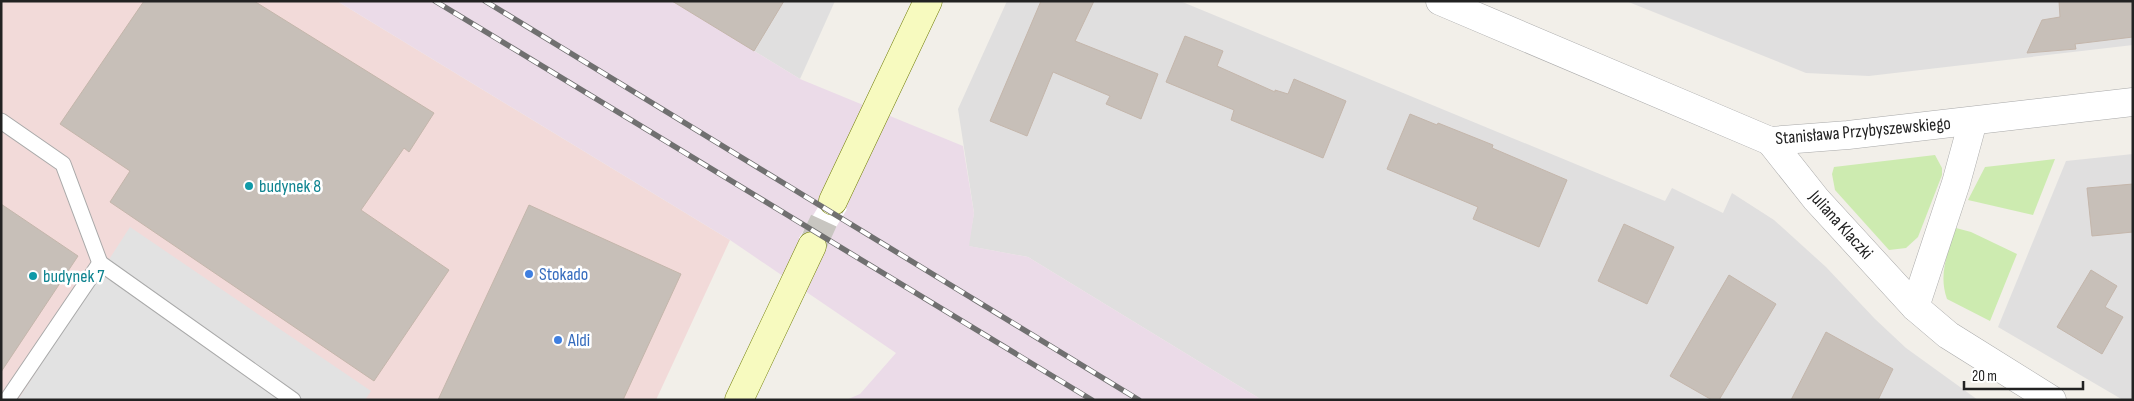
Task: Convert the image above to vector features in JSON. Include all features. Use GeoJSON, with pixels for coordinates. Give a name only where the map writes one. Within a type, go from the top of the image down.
{"type":"FeatureCollection","features":[{"type":"Feature","properties":{"kind":"street"},"geometry":{"type":"LineString","coordinates":[[834,201],[928,1]]}},
{"type":"Feature","properties":{"kind":"street","name":"Stanisława Przybyszewskiego"},"geometry":{"type":"LineString","coordinates":[[1440,1],[1770,140],[1973,121],[2133,102]]}},
{"type":"Feature","properties":{"kind":"street"},"geometry":{"type":"LineString","coordinates":[[1915,307],[1956,183],[1973,121]]}},
{"type":"Feature","properties":{"kind":"street","name":"Juliana Klaczki"},"geometry":{"type":"LineString","coordinates":[[1770,140],[1816,198],[1915,307],[1948,335],[2052,400]]}},
{"type":"Feature","properties":{"kind":"street"},"geometry":{"type":"LineString","coordinates":[[739,400],[812,246]]}},
{"type":"Feature","properties":{"kind":"lane"},"geometry":{"type":"LineString","coordinates":[[1,121],[63,164],[100,263],[292,400]]}},
{"type":"Feature","properties":{"kind":"lane"},"geometry":{"type":"LineString","coordinates":[[7,400],[100,263]]}},
{"type":"Feature","properties":{"kind":"shaded area"},"geometry":{"type":"Polygon","coordinates":[[[1,1],[337,1],[730,240],[656,400],[1,400],[1,1]]]}},
{"type":"Feature","properties":{"kind":"shaded area"},"geometry":{"type":"Polygon","coordinates":[[[337,1],[672,1],[800,79],[963,146],[974,213],[969,246],[1028,257],[1262,400],[846,400],[860,394],[896,353],[730,240],[337,1]]]}},
{"type":"Feature","properties":{"kind":"shaded area"},"geometry":{"type":"Polygon","coordinates":[[[672,1],[835,1],[800,79],[672,1]]]}},
{"type":"Feature","properties":{"kind":"shaded area"},"geometry":{"type":"Polygon","coordinates":[[[1007,1],[1180,1],[1665,201],[1672,188],[1723,213],[1732,193],[1774,220],[1826,267],[1875,319],[1906,348],[1978,400],[1262,400],[1028,257],[968,246],[974,213],[958,109],[1007,1]]]}},
{"type":"Feature","properties":{"kind":"shaded area"},"geometry":{"type":"Polygon","coordinates":[[[1626,1],[2133,1],[2133,45],[1869,76],[1806,73],[1626,1]]]}},
{"type":"Feature","properties":{"kind":"shaded area"},"geometry":{"type":"Polygon","coordinates":[[[2133,154],[2133,400],[2123,400],[1998,327],[2066,161],[2133,154]]]}},
{"type":"Feature","properties":{"kind":"shaded area"},"geometry":{"type":"Polygon","coordinates":[[[130,227],[371,391],[365,400],[18,400],[130,227]]]}},
{"type":"Feature","properties":{"kind":"green space"},"geometry":{"type":"Polygon","coordinates":[[[1935,155],[1942,168],[1942,175],[1918,237],[1906,248],[1889,250],[1835,190],[1832,174],[1834,167],[1935,155]]]}},
{"type":"Feature","properties":{"kind":"green space"},"geometry":{"type":"Polygon","coordinates":[[[2055,159],[2033,215],[1968,200],[1985,167],[2055,159]]]}},
{"type":"Feature","properties":{"kind":"green space"},"geometry":{"type":"Polygon","coordinates":[[[1956,228],[1971,232],[2017,254],[1990,321],[1947,299],[1943,281],[1945,263],[1956,228]]]}},
{"type":"Feature","properties":{"kind":"pier"},"geometry":{"type":"Polygon","coordinates":[[[825,196],[847,209],[821,252],[799,238],[825,196]]]}},
{"type":"Feature","properties":{"kind":"building","name":"budynek 8"},"geometry":{"type":"Polygon","coordinates":[[[144,1],[254,1],[434,113],[409,152],[404,148],[361,210],[449,270],[374,381],[110,202],[130,171],[60,124],[144,1]]]}},
{"type":"Feature","properties":{"kind":"building"},"geometry":{"type":"Polygon","coordinates":[[[672,1],[784,1],[754,51],[672,1]]]}},
{"type":"Feature","properties":{"kind":"building"},"geometry":{"type":"Polygon","coordinates":[[[1041,1],[1094,1],[1075,41],[1158,74],[1141,119],[1106,104],[1110,96],[1053,72],[1027,136],[990,121],[1041,1]]]}},
{"type":"Feature","properties":{"kind":"building"},"geometry":{"type":"Polygon","coordinates":[[[2059,1],[2133,1],[2133,37],[2075,44],[2076,49],[2027,53],[2042,20],[2060,17],[2059,1]]]}},
{"type":"Feature","properties":{"kind":"building"},"geometry":{"type":"Polygon","coordinates":[[[1185,36],[1223,51],[1217,66],[1275,92],[1275,90],[1288,94],[1294,79],[1346,101],[1323,158],[1231,120],[1234,110],[1166,82],[1185,36]]]}},
{"type":"Feature","properties":{"kind":"building"},"geometry":{"type":"Polygon","coordinates":[[[1410,114],[1493,145],[1492,148],[1567,180],[1539,247],[1473,219],[1478,207],[1387,169],[1410,114]]]}},
{"type":"Feature","properties":{"kind":"building"},"geometry":{"type":"Polygon","coordinates":[[[2133,184],[2133,232],[2092,236],[2087,188],[2133,184]]]}},
{"type":"Feature","properties":{"kind":"building","name":"budynek 7"},"geometry":{"type":"Polygon","coordinates":[[[1,204],[78,256],[1,372],[1,204]]]}},
{"type":"Feature","properties":{"kind":"building","name":"Aldi"},"geometry":{"type":"Polygon","coordinates":[[[529,205],[681,274],[623,400],[438,400],[529,205]]]}},
{"type":"Feature","properties":{"kind":"building"},"geometry":{"type":"Polygon","coordinates":[[[1624,224],[1674,247],[1647,304],[1598,281],[1624,224]]]}},
{"type":"Feature","properties":{"kind":"building"},"geometry":{"type":"Polygon","coordinates":[[[2091,270],[2117,286],[2105,307],[2123,317],[2102,354],[2057,327],[2091,270]]]}},
{"type":"Feature","properties":{"kind":"building"},"geometry":{"type":"Polygon","coordinates":[[[1729,275],[1776,304],[1719,400],[1712,400],[1670,376],[1729,275]]]}},
{"type":"Feature","properties":{"kind":"building"},"geometry":{"type":"Polygon","coordinates":[[[1826,332],[1893,369],[1878,400],[1791,400],[1826,332]]]}},
{"type":"Feature","properties":{"kind":"tunnel"},"geometry":{"type":"LineString","coordinates":[[812,246],[833,201]]}},
{"type":"Feature","properties":{"kind":"railway"},"geometry":{"type":"LineString","coordinates":[[435,1],[1092,400]]}},
{"type":"Feature","properties":{"kind":"railway"},"geometry":{"type":"LineString","coordinates":[[485,1],[1139,400]]}},
{"type":"Feature","properties":{"kind":"place","name":"budynek 8"},"geometry":{"type":"Point","coordinates":[249,186]}},
{"type":"Feature","properties":{"kind":"place","name":"Stokado"},"geometry":{"type":"Point","coordinates":[529,274]}},
{"type":"Feature","properties":{"kind":"place","name":"budynek 7"},"geometry":{"type":"Point","coordinates":[33,276]}},
{"type":"Feature","properties":{"kind":"place","name":"Aldi"},"geometry":{"type":"Point","coordinates":[558,340]}}]}
